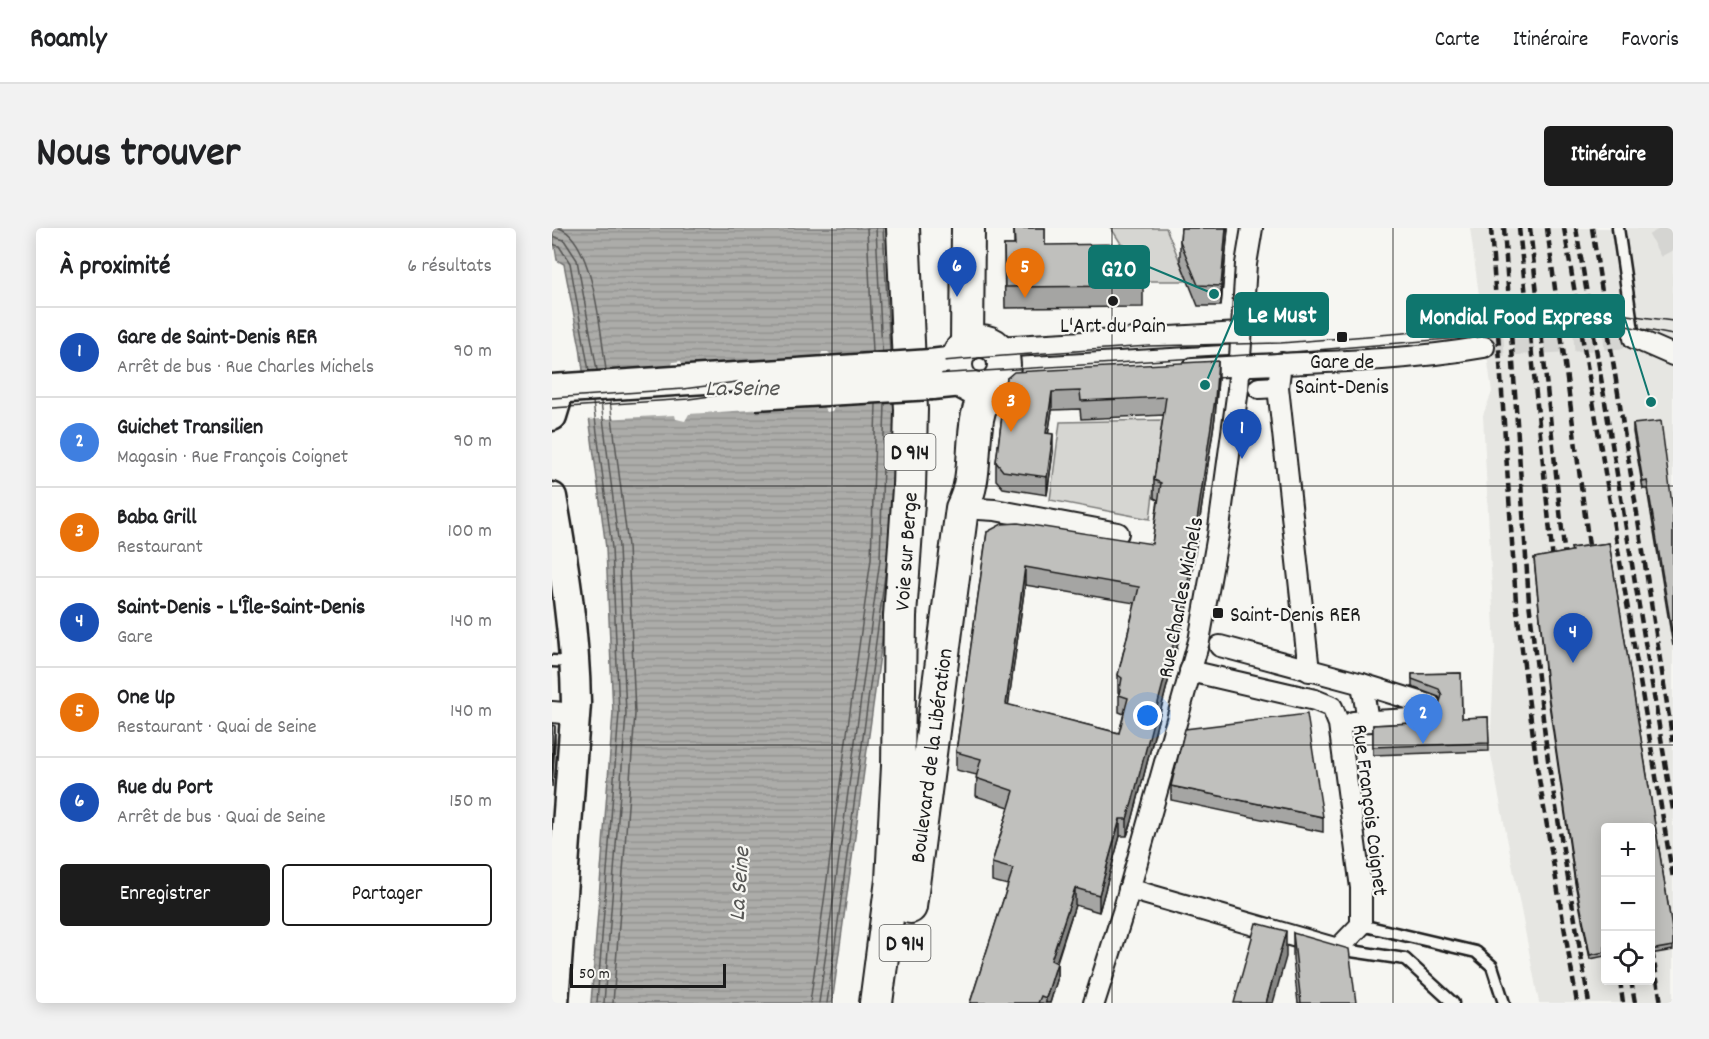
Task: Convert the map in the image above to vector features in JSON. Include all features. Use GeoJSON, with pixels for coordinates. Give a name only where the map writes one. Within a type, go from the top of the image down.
{"type":"FeatureCollection","features":[{"type":"Feature","properties":{"kind":"main road","name":"Voie sur Berge"},"geometry":{"type":"LineString","coordinates":[[903,228],[911,410],[898,676],[913,767]]}},
{"type":"Feature","properties":{"kind":"main road","name":"D 914"},"geometry":{"type":"LineString","coordinates":[[968,228],[974,369]]}},
{"type":"Feature","properties":{"kind":"main road"},"geometry":{"type":"LineString","coordinates":[[974,369],[986,320],[983,228]]}},
{"type":"Feature","properties":{"kind":"main road","name":"Boulevard de la Libération"},"geometry":{"type":"LineString","coordinates":[[878,989],[892,880],[913,767],[943,657],[962,508],[970,492],[979,406],[974,369]]}},
{"type":"Feature","properties":{"kind":"main road","name":"D 914"},"geometry":{"type":"LineString","coordinates":[[913,767],[916,714],[943,657]]}},
{"type":"Feature","properties":{"kind":"main road","name":"D 914"},"geometry":{"type":"LineString","coordinates":[[898,676],[916,714]]}},
{"type":"Feature","properties":{"kind":"main road","name":"Boulevard de la Libération"},"geometry":{"type":"LineString","coordinates":[[897,1003],[913,767]]}},
{"type":"Feature","properties":{"kind":"street","name":"Rue Charles Michels"},"geometry":{"type":"LineString","coordinates":[[1094,1003],[1129,889],[1199,641],[1218,536],[1239,365],[1240,333],[1252,228]]}},
{"type":"Feature","properties":{"kind":"street"},"geometry":{"type":"LineString","coordinates":[[559,400],[974,369],[1240,333]]}},
{"type":"Feature","properties":{"kind":"street"},"geometry":{"type":"LineString","coordinates":[[1634,338],[1673,354]]}},
{"type":"Feature","properties":{"kind":"street"},"geometry":{"type":"LineString","coordinates":[[1179,369],[1281,363],[1347,363],[1445,354],[1484,347]]}},
{"type":"Feature","properties":{"kind":"street"},"geometry":{"type":"LineString","coordinates":[[1281,363],[1268,388],[1309,671]]}},
{"type":"Feature","properties":{"kind":"street"},"geometry":{"type":"LineString","coordinates":[[962,508],[995,510],[1118,533]]}},
{"type":"Feature","properties":{"kind":"street"},"geometry":{"type":"LineString","coordinates":[[554,514],[564,661],[554,1003]]}},
{"type":"Feature","properties":{"kind":"street"},"geometry":{"type":"LineString","coordinates":[[1220,646],[1362,684],[1430,705]]}},
{"type":"Feature","properties":{"kind":"street","name":"Rue François Coignet"},"geometry":{"type":"LineString","coordinates":[[1190,671],[1315,700],[1332,707],[1339,724],[1360,888],[1362,925],[1338,948]]}},
{"type":"Feature","properties":{"kind":"street"},"geometry":{"type":"LineString","coordinates":[[1362,684],[1360,722],[1413,718]]}},
{"type":"Feature","properties":{"kind":"street"},"geometry":{"type":"LineString","coordinates":[[1129,889],[1338,948]]}},
{"type":"Feature","properties":{"kind":"lane"},"geometry":{"type":"LineString","coordinates":[[1618,228],[1634,338]]}},
{"type":"Feature","properties":{"kind":"lane"},"geometry":{"type":"LineString","coordinates":[[1362,925],[1476,952],[1492,966],[1504,1003]]}},
{"type":"Feature","properties":{"kind":"lane"},"geometry":{"type":"LineString","coordinates":[[1338,948],[1405,959],[1453,1003]]}},
{"type":"Feature","properties":{"kind":"shaded area"},"geometry":{"type":"Polygon","coordinates":[[[1111,228],[1166,228],[1188,281],[1145,281],[1111,228]]]}},
{"type":"Feature","properties":{"kind":"shaded area"},"geometry":{"type":"Polygon","coordinates":[[[1470,228],[1673,228],[1673,1003],[1539,1003],[1490,750],[1495,648],[1483,415],[1492,392],[1470,228]]]}},
{"type":"Feature","properties":{"kind":"shaded area"},"geometry":{"type":"Polygon","coordinates":[[[1162,420],[1150,519],[1050,500],[1060,422],[1162,420]]]}},
{"type":"Feature","properties":{"kind":"water","name":"La Seine"},"geometry":{"type":"Polygon","coordinates":[[[552,228],[889,228],[899,403],[893,561],[832,1003],[591,1003],[613,713],[606,548],[580,347],[564,264],[557,260],[552,228]]]}},
{"type":"Feature","properties":{"kind":"pier"},"geometry":{"type":"Polygon","coordinates":[[[822,352],[828,352],[831,355],[836,404],[832,411],[827,412],[822,405],[689,414],[685,421],[676,419],[675,415],[586,420],[581,376],[670,370],[673,362],[681,361],[684,369],[819,361],[822,352]]]}},
{"type":"Feature","properties":{"kind":"building"},"geometry":{"type":"Polygon","coordinates":[[[1014,228],[1045,228],[1045,245],[1123,244],[1143,286],[1005,287],[1004,245],[1015,245],[1014,228]]]}},
{"type":"Feature","properties":{"kind":"building"},"geometry":{"type":"Polygon","coordinates":[[[1181,228],[1226,228],[1221,286],[1198,285],[1180,241],[1181,228]]]}},
{"type":"Feature","properties":{"kind":"building"},"geometry":{"type":"Polygon","coordinates":[[[1218,361],[1215,399],[1186,595],[1132,803],[1127,819],[1120,819],[1099,895],[1075,888],[1051,960],[1057,963],[1046,998],[1041,996],[1038,1003],[970,1003],[1013,869],[992,863],[1014,791],[976,778],[981,759],[956,752],[987,532],[1002,524],[1018,523],[1152,544],[1161,483],[1154,480],[1166,397],[1081,401],[1080,391],[1052,392],[1046,433],[1053,434],[1047,477],[1003,471],[996,462],[1007,378],[1014,372],[1218,361]],[[1025,567],[1006,704],[1119,733],[1128,698],[1119,695],[1122,678],[1118,675],[1139,587],[1025,567]]]}},
{"type":"Feature","properties":{"kind":"building"},"geometry":{"type":"Polygon","coordinates":[[[1661,421],[1673,512],[1673,638],[1647,481],[1643,482],[1633,424],[1661,421]]]}},
{"type":"Feature","properties":{"kind":"building"},"geometry":{"type":"Polygon","coordinates":[[[1609,543],[1655,823],[1601,823],[1601,953],[1590,955],[1575,879],[1547,686],[1534,558],[1572,551],[1571,548],[1609,543]]]}},
{"type":"Feature","properties":{"kind":"building"},"geometry":{"type":"Polygon","coordinates":[[[1461,673],[1462,718],[1488,717],[1489,743],[1373,747],[1373,725],[1414,723],[1423,717],[1424,707],[1432,708],[1439,705],[1442,695],[1439,689],[1412,679],[1412,674],[1461,673]]]}},
{"type":"Feature","properties":{"kind":"building"},"geometry":{"type":"Polygon","coordinates":[[[1307,714],[1323,817],[1171,786],[1185,729],[1307,714]]]}},
{"type":"Feature","properties":{"kind":"building"},"geometry":{"type":"Polygon","coordinates":[[[552,725],[555,726],[552,770],[552,725]]]}},
{"type":"Feature","properties":{"kind":"building"},"geometry":{"type":"Polygon","coordinates":[[[1655,825],[1673,935],[1673,946],[1655,949],[1655,825]]]}},
{"type":"Feature","properties":{"kind":"building"},"geometry":{"type":"Polygon","coordinates":[[[1256,923],[1286,931],[1266,1003],[1234,1003],[1256,923]]]}},
{"type":"Feature","properties":{"kind":"building"},"geometry":{"type":"Polygon","coordinates":[[[1293,933],[1349,949],[1356,1003],[1301,1003],[1293,933]]]}},
{"type":"Feature","properties":{"kind":"tunnel"},"geometry":{"type":"LineString","coordinates":[[1661,228],[1673,250]]}},
{"type":"Feature","properties":{"kind":"tunnel"},"geometry":{"type":"LineString","coordinates":[[1484,347],[1634,338]]}},
{"type":"Feature","properties":{"kind":"tram line"},"geometry":{"type":"LineString","coordinates":[[552,398],[683,389],[822,371],[1003,356],[1149,346],[1281,343],[1627,315],[1673,321]]}},
{"type":"Feature","properties":{"kind":"tram line"},"geometry":{"type":"LineString","coordinates":[[552,408],[689,399],[819,381],[1281,353],[1603,326],[1626,326],[1673,335]]}},
{"type":"Feature","properties":{"kind":"railway"},"geometry":{"type":"LineString","coordinates":[[1491,228],[1516,602],[1537,767],[1577,1003]]}},
{"type":"Feature","properties":{"kind":"railway"},"geometry":{"type":"LineString","coordinates":[[1504,228],[1529,602],[1548,760],[1589,1003]]}},
{"type":"Feature","properties":{"kind":"railway"},"geometry":{"type":"LineString","coordinates":[[1519,228],[1554,571]]}},
{"type":"Feature","properties":{"kind":"railway"},"geometry":{"type":"LineString","coordinates":[[1530,228],[1566,568]]}},
{"type":"Feature","properties":{"kind":"railway"},"geometry":{"type":"LineString","coordinates":[[1547,228],[1591,561]]}},
{"type":"Feature","properties":{"kind":"railway"},"geometry":{"type":"LineString","coordinates":[[1564,228],[1673,878]]}},
{"type":"Feature","properties":{"kind":"railway"},"geometry":{"type":"LineString","coordinates":[[1576,228],[1673,810]]}},
{"type":"Feature","properties":{"kind":"railway"},"geometry":{"type":"LineString","coordinates":[[1592,228],[1673,742]]}},
{"type":"Feature","properties":{"kind":"railway"},"geometry":{"type":"LineString","coordinates":[[1655,968],[1661,1003]]}},
{"type":"Feature","properties":{"kind":"railway"},"geometry":{"type":"LineString","coordinates":[[1621,985],[1623,1003]]}},
{"type":"Feature","properties":{"kind":"railway"},"geometry":{"type":"LineString","coordinates":[[1632,985],[1635,1003]]}},
{"type":"Feature","properties":{"kind":"place","name":"G20"},"geometry":{"type":"Point","coordinates":[1214,294]}},
{"type":"Feature","properties":{"kind":"place","name":"Rue du Port"},"geometry":{"type":"Point","coordinates":[957,297]}},
{"type":"Feature","properties":{"kind":"place","name":"One Up"},"geometry":{"type":"Point","coordinates":[1025,298]}},
{"type":"Feature","properties":{"kind":"place","name":"L'Art du Pain"},"geometry":{"type":"Point","coordinates":[1113,301]}},
{"type":"Feature","properties":{"kind":"place","name":"Gare de Saint-Denis"},"geometry":{"type":"Point","coordinates":[1342,337]}},
{"type":"Feature","properties":{"kind":"place","name":"Le Must"},"geometry":{"type":"Point","coordinates":[1205,385]}},
{"type":"Feature","properties":{"kind":"place","name":"Mondial Food Express"},"geometry":{"type":"Point","coordinates":[1651,402]}},
{"type":"Feature","properties":{"kind":"place","name":"Baba Grill"},"geometry":{"type":"Point","coordinates":[1011,432]}},
{"type":"Feature","properties":{"kind":"place","name":"Gare de Saint-Denis RER"},"geometry":{"type":"Point","coordinates":[1242,459]}},
{"type":"Feature","properties":{"kind":"place","name":"Saint-Denis RER"},"geometry":{"type":"Point","coordinates":[1218,613]}},
{"type":"Feature","properties":{"kind":"place","name":"Saint-Denis - L'Île-Saint-Denis"},"geometry":{"type":"Point","coordinates":[1573,663]}},
{"type":"Feature","properties":{"kind":"place","name":"Guichet Transilien"},"geometry":{"type":"Point","coordinates":[1423,744]}}]}
